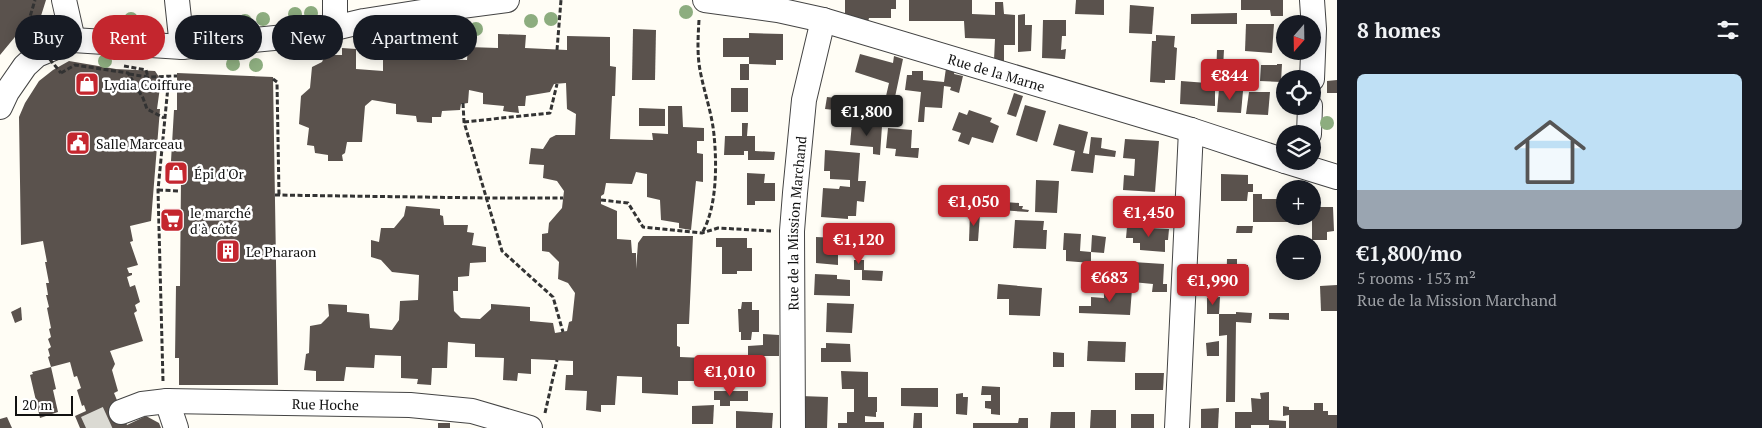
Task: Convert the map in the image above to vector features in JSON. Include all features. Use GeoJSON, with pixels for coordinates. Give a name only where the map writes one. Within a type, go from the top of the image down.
{"type":"FeatureCollection","features":[{"type":"Feature","properties":{"kind":"street"},"geometry":{"type":"LineString","coordinates":[[64,0],[67,15]]}},
{"type":"Feature","properties":{"kind":"street"},"geometry":{"type":"LineString","coordinates":[[177,0],[179,15]]}},
{"type":"Feature","properties":{"kind":"street"},"geometry":{"type":"LineString","coordinates":[[334,0],[339,15]]}},
{"type":"Feature","properties":{"kind":"street"},"geometry":{"type":"LineString","coordinates":[[343,22],[348,0]]}},
{"type":"Feature","properties":{"kind":"street"},"geometry":{"type":"LineString","coordinates":[[343,26],[459,6],[507,0]]}},
{"type":"Feature","properties":{"kind":"street"},"geometry":{"type":"LineString","coordinates":[[1312,0],[1314,29],[1312,70]]}},
{"type":"Feature","properties":{"kind":"street","name":"Rue de la Marne"},"geometry":{"type":"LineString","coordinates":[[702,8],[778,10],[823,20],[1191,130],[1276,158]]}},
{"type":"Feature","properties":{"kind":"street","name":"Rue de la Mission Marchand"},"geometry":{"type":"LineString","coordinates":[[793,428],[792,231],[804,100],[823,20]]}},
{"type":"Feature","properties":{"kind":"street"},"geometry":{"type":"LineString","coordinates":[[82,41],[175,47]]}},
{"type":"Feature","properties":{"kind":"street"},"geometry":{"type":"LineString","coordinates":[[0,107],[7,92],[25,66],[32,60]]}},
{"type":"Feature","properties":{"kind":"street"},"geometry":{"type":"LineString","coordinates":[[1177,428],[1191,130]]}},
{"type":"Feature","properties":{"kind":"street","name":"Rue de la Marne"},"geometry":{"type":"LineString","coordinates":[[1320,170],[1337,177]]}},
{"type":"Feature","properties":{"kind":"street"},"geometry":{"type":"LineString","coordinates":[[167,401],[176,428]]}},
{"type":"Feature","properties":{"kind":"street","name":"Rue Hoche"},"geometry":{"type":"LineString","coordinates":[[122,412],[142,404],[167,401],[410,405],[473,420],[537,423]]}},
{"type":"Feature","properties":{"kind":"path"},"geometry":{"type":"LineString","coordinates":[[35,0],[26,30],[61,72],[75,65],[148,77],[177,76]]}},
{"type":"Feature","properties":{"kind":"path"},"geometry":{"type":"LineString","coordinates":[[557,50],[561,0]]}},
{"type":"Feature","properties":{"kind":"path"},"geometry":{"type":"LineString","coordinates":[[459,6],[459,15]]}},
{"type":"Feature","properties":{"kind":"path"},"geometry":{"type":"LineString","coordinates":[[702,8],[698,40],[700,68],[714,134],[715,158],[712,208],[708,223],[702,233]]}},
{"type":"Feature","properties":{"kind":"path"},"geometry":{"type":"LineString","coordinates":[[124,66],[146,70],[148,77]]}},
{"type":"Feature","properties":{"kind":"path"},"geometry":{"type":"LineString","coordinates":[[128,74],[143,98],[147,109],[164,118]]}},
{"type":"Feature","properties":{"kind":"path"},"geometry":{"type":"LineString","coordinates":[[167,401],[163,393],[158,190],[169,76]]}},
{"type":"Feature","properties":{"kind":"path"},"geometry":{"type":"LineString","coordinates":[[273,79],[277,82],[277,195],[564,198]]}},
{"type":"Feature","properties":{"kind":"path"},"geometry":{"type":"LineString","coordinates":[[464,122],[550,113],[558,84]]}},
{"type":"Feature","properties":{"kind":"path"},"geometry":{"type":"LineString","coordinates":[[463,103],[464,122],[502,251],[553,297],[563,332]]}},
{"type":"Feature","properties":{"kind":"path"},"geometry":{"type":"LineString","coordinates":[[158,190],[180,191]]}},
{"type":"Feature","properties":{"kind":"path"},"geometry":{"type":"LineString","coordinates":[[601,200],[628,203],[643,227],[702,233],[718,228],[792,231]]}},
{"type":"Feature","properties":{"kind":"path"},"geometry":{"type":"LineString","coordinates":[[537,423],[557,360]]}},
{"type":"Feature","properties":{"kind":"building"},"geometry":{"type":"Polygon","coordinates":[[[0,0],[46,0],[41,15],[15,15],[15,37],[0,55],[0,0]]]}},
{"type":"Feature","properties":{"kind":"building"},"geometry":{"type":"Polygon","coordinates":[[[845,0],[896,0],[896,9],[891,9],[891,18],[869,18],[868,22],[845,15],[845,0]]]}},
{"type":"Feature","properties":{"kind":"building"},"geometry":{"type":"Polygon","coordinates":[[[909,0],[972,0],[972,14],[995,15],[995,2],[1003,2],[1004,14],[1015,15],[1015,45],[1004,45],[1004,63],[994,60],[995,39],[965,38],[964,21],[909,21],[909,0]]]}},
{"type":"Feature","properties":{"kind":"building"},"geometry":{"type":"Polygon","coordinates":[[[1076,0],[1104,0],[1104,15],[1075,14],[1076,0]]]}},
{"type":"Feature","properties":{"kind":"building"},"geometry":{"type":"Polygon","coordinates":[[[1241,0],[1283,0],[1283,15],[1271,16],[1270,10],[1241,10],[1241,0]]]}},
{"type":"Feature","properties":{"kind":"building"},"geometry":{"type":"Polygon","coordinates":[[[1130,5],[1154,7],[1152,34],[1129,33],[1130,5]]]}},
{"type":"Feature","properties":{"kind":"building"},"geometry":{"type":"Polygon","coordinates":[[[1237,13],[1237,24],[1191,24],[1191,14],[1237,13]]]}},
{"type":"Feature","properties":{"kind":"building"},"geometry":{"type":"Polygon","coordinates":[[[1025,14],[1025,25],[1032,25],[1031,51],[1018,52],[1018,15],[1025,14]]]}},
{"type":"Feature","properties":{"kind":"building"},"geometry":{"type":"Polygon","coordinates":[[[1043,20],[1066,20],[1066,36],[1062,36],[1061,50],[1066,49],[1065,59],[1042,58],[1043,20]]]}},
{"type":"Feature","properties":{"kind":"building"},"geometry":{"type":"Polygon","coordinates":[[[1246,24],[1274,24],[1272,53],[1245,51],[1246,24]]]}},
{"type":"Feature","properties":{"kind":"building"},"geometry":{"type":"Polygon","coordinates":[[[633,29],[656,30],[655,80],[632,80],[633,29]]]}},
{"type":"Feature","properties":{"kind":"building"},"geometry":{"type":"Polygon","coordinates":[[[749,33],[783,34],[783,60],[776,60],[776,65],[749,64],[749,57],[723,57],[723,38],[749,38],[749,33]]]}},
{"type":"Feature","properties":{"kind":"building"},"geometry":{"type":"Polygon","coordinates":[[[498,34],[526,35],[525,48],[567,50],[567,36],[610,37],[610,66],[616,67],[615,96],[612,96],[610,139],[653,140],[652,133],[668,134],[668,106],[682,106],[683,127],[704,128],[704,141],[697,141],[697,153],[703,154],[703,182],[696,181],[691,230],[679,228],[679,223],[661,220],[660,200],[647,197],[647,174],[636,172],[632,184],[606,183],[604,194],[601,196],[601,204],[617,211],[617,239],[631,240],[632,253],[636,253],[636,269],[638,243],[643,236],[693,236],[689,324],[677,324],[677,346],[680,347],[680,357],[704,358],[703,381],[678,381],[678,395],[642,393],[642,377],[617,376],[615,405],[601,405],[601,412],[586,410],[587,391],[565,390],[566,375],[573,375],[573,361],[531,359],[531,374],[518,373],[517,381],[503,380],[504,358],[475,357],[475,344],[448,342],[447,368],[432,368],[431,385],[417,384],[418,379],[401,378],[401,356],[375,355],[374,368],[346,367],[344,381],[316,381],[316,371],[304,370],[306,354],[309,353],[310,326],[321,324],[329,316],[328,304],[347,305],[347,312],[369,314],[370,328],[392,330],[399,320],[400,301],[418,300],[419,275],[392,272],[381,260],[371,257],[371,240],[379,242],[381,228],[394,228],[404,216],[406,206],[440,209],[444,225],[468,225],[467,232],[474,233],[472,245],[486,247],[486,262],[470,263],[469,276],[458,277],[458,291],[453,291],[454,311],[461,318],[480,319],[491,309],[491,304],[530,307],[530,321],[553,323],[555,333],[567,331],[569,322],[572,321],[575,293],[568,283],[558,279],[559,262],[549,252],[542,251],[542,234],[548,233],[549,223],[562,208],[564,191],[557,181],[543,178],[544,165],[529,164],[531,148],[543,149],[550,138],[556,135],[575,135],[576,114],[567,109],[566,83],[554,84],[550,92],[526,96],[525,106],[518,106],[519,113],[503,111],[504,106],[483,104],[483,93],[469,90],[468,103],[461,104],[460,110],[442,111],[441,117],[432,117],[432,123],[417,122],[416,116],[396,114],[396,104],[372,100],[365,106],[362,142],[347,142],[345,153],[342,155],[343,161],[328,161],[328,155],[315,153],[314,146],[307,145],[309,128],[299,124],[301,96],[310,88],[312,67],[323,60],[343,60],[343,48],[353,49],[353,60],[356,60],[356,69],[383,71],[383,60],[477,60],[477,47],[498,48],[498,34]]]}},
{"type":"Feature","properties":{"kind":"building"},"geometry":{"type":"Polygon","coordinates":[[[1156,35],[1175,36],[1174,47],[1177,48],[1175,80],[1165,80],[1165,83],[1150,82],[1152,41],[1156,41],[1156,35]]]}},
{"type":"Feature","properties":{"kind":"building"},"geometry":{"type":"Polygon","coordinates":[[[1217,50],[1224,50],[1223,68],[1238,69],[1239,74],[1244,74],[1245,64],[1252,64],[1250,81],[1216,78],[1217,50]]]}},
{"type":"Feature","properties":{"kind":"building"},"geometry":{"type":"Polygon","coordinates":[[[860,54],[893,63],[894,56],[903,59],[895,97],[886,96],[889,83],[855,72],[860,54]]]}},
{"type":"Feature","properties":{"kind":"building"},"geometry":{"type":"Polygon","coordinates":[[[69,61],[116,69],[155,71],[161,80],[157,109],[160,109],[151,221],[130,226],[133,241],[130,242],[138,265],[127,268],[129,273],[132,273],[132,275],[127,277],[130,287],[135,285],[140,302],[135,305],[137,311],[134,313],[143,341],[110,351],[115,364],[112,370],[118,391],[114,393],[127,425],[146,416],[159,423],[161,428],[80,428],[75,416],[86,411],[84,405],[82,406],[77,390],[81,388],[77,376],[74,377],[70,362],[51,367],[48,357],[50,356],[48,349],[51,347],[48,339],[51,337],[49,329],[51,328],[47,308],[49,307],[46,283],[49,283],[43,241],[21,245],[19,117],[25,103],[39,81],[69,61]]]}},
{"type":"Feature","properties":{"kind":"building"},"geometry":{"type":"Polygon","coordinates":[[[740,64],[749,64],[749,80],[740,80],[740,64]]]}},
{"type":"Feature","properties":{"kind":"building"},"geometry":{"type":"Polygon","coordinates":[[[1282,64],[1282,70],[1276,70],[1276,82],[1260,81],[1261,65],[1282,64]]]}},
{"type":"Feature","properties":{"kind":"building"},"geometry":{"type":"Polygon","coordinates":[[[946,68],[955,70],[954,74],[963,76],[959,93],[950,90],[951,87],[944,86],[942,108],[925,107],[924,122],[918,122],[921,92],[905,90],[907,75],[912,75],[912,71],[923,71],[923,80],[944,82],[946,68]]]}},
{"type":"Feature","properties":{"kind":"building","name":"Le Pharaon"},"geometry":{"type":"Polygon","coordinates":[[[177,73],[273,77],[278,385],[179,385],[179,358],[175,358],[176,286],[180,286],[181,179],[170,178],[174,110],[177,110],[177,73]]]}},
{"type":"Feature","properties":{"kind":"building"},"geometry":{"type":"Polygon","coordinates":[[[1337,80],[1337,93],[1327,93],[1327,81],[1337,80]]]}},
{"type":"Feature","properties":{"kind":"building"},"geometry":{"type":"Polygon","coordinates":[[[1181,81],[1207,83],[1207,90],[1215,90],[1215,106],[1180,104],[1181,81]]]}},
{"type":"Feature","properties":{"kind":"building"},"geometry":{"type":"Polygon","coordinates":[[[731,88],[748,88],[748,112],[731,112],[731,88]]]}},
{"type":"Feature","properties":{"kind":"building"},"geometry":{"type":"Polygon","coordinates":[[[1219,89],[1243,91],[1241,113],[1217,112],[1219,89]]]}},
{"type":"Feature","properties":{"kind":"building"},"geometry":{"type":"Polygon","coordinates":[[[1249,92],[1270,92],[1268,115],[1246,114],[1249,92]]]}},
{"type":"Feature","properties":{"kind":"building"},"geometry":{"type":"Polygon","coordinates":[[[1014,93],[1023,96],[1016,117],[1007,114],[1014,93]]]}},
{"type":"Feature","properties":{"kind":"building"},"geometry":{"type":"Polygon","coordinates":[[[827,97],[846,99],[844,111],[825,109],[827,97]]]}},
{"type":"Feature","properties":{"kind":"building"},"geometry":{"type":"Polygon","coordinates":[[[885,103],[894,105],[893,110],[899,111],[899,119],[882,117],[885,103]]]}},
{"type":"Feature","properties":{"kind":"building"},"geometry":{"type":"Polygon","coordinates":[[[1025,105],[1046,111],[1037,142],[1016,135],[1025,105]]]}},
{"type":"Feature","properties":{"kind":"building"},"geometry":{"type":"Polygon","coordinates":[[[639,108],[665,109],[665,126],[639,126],[639,108]]]}},
{"type":"Feature","properties":{"kind":"building"},"geometry":{"type":"Polygon","coordinates":[[[969,110],[992,118],[990,122],[999,126],[993,143],[972,137],[969,145],[958,141],[961,133],[952,130],[959,112],[967,115],[969,110]]]}},
{"type":"Feature","properties":{"kind":"building"},"geometry":{"type":"Polygon","coordinates":[[[742,123],[748,123],[747,136],[755,136],[755,151],[775,152],[774,160],[748,160],[748,151],[744,151],[744,155],[724,155],[725,136],[742,136],[742,123]]]}},
{"type":"Feature","properties":{"kind":"building"},"geometry":{"type":"Polygon","coordinates":[[[852,123],[882,126],[880,155],[873,154],[873,147],[850,145],[852,123]]]}},
{"type":"Feature","properties":{"kind":"building"},"geometry":{"type":"Polygon","coordinates":[[[1059,124],[1088,132],[1083,153],[1089,154],[1091,137],[1102,138],[1101,148],[1116,151],[1115,157],[1095,155],[1093,173],[1071,171],[1075,151],[1053,145],[1059,124]]]}},
{"type":"Feature","properties":{"kind":"building"},"geometry":{"type":"Polygon","coordinates":[[[888,128],[912,130],[911,148],[919,148],[918,158],[895,156],[896,149],[886,148],[888,128]]]}},
{"type":"Feature","properties":{"kind":"building"},"geometry":{"type":"Polygon","coordinates":[[[1125,139],[1159,141],[1155,192],[1123,190],[1124,175],[1134,176],[1135,159],[1123,158],[1125,139]]]}},
{"type":"Feature","properties":{"kind":"building"},"geometry":{"type":"Polygon","coordinates":[[[825,150],[860,153],[858,181],[866,181],[864,202],[857,201],[856,216],[848,216],[848,219],[821,217],[823,188],[839,189],[840,186],[850,187],[850,180],[830,179],[830,171],[824,171],[825,150]]]}},
{"type":"Feature","properties":{"kind":"building"},"geometry":{"type":"Polygon","coordinates":[[[747,173],[765,174],[764,183],[775,183],[775,201],[755,201],[755,205],[747,205],[747,173]]]}},
{"type":"Feature","properties":{"kind":"building"},"geometry":{"type":"Polygon","coordinates":[[[1221,174],[1248,175],[1248,184],[1253,184],[1253,192],[1248,192],[1247,201],[1221,201],[1221,174]]]}},
{"type":"Feature","properties":{"kind":"building"},"geometry":{"type":"Polygon","coordinates":[[[1036,180],[1059,181],[1057,213],[1035,212],[1036,180]]]}},
{"type":"Feature","properties":{"kind":"building"},"geometry":{"type":"Polygon","coordinates":[[[984,192],[992,192],[992,201],[1019,203],[1019,206],[1023,206],[1022,209],[1029,210],[1028,212],[983,209],[984,192]]]}},
{"type":"Feature","properties":{"kind":"building"},"geometry":{"type":"Polygon","coordinates":[[[1253,194],[1262,194],[1262,199],[1276,199],[1276,222],[1253,222],[1253,194]]]}},
{"type":"Feature","properties":{"kind":"building"},"geometry":{"type":"Polygon","coordinates":[[[1321,207],[1333,207],[1334,231],[1327,232],[1327,240],[1321,240],[1321,235],[1312,235],[1312,225],[1321,225],[1321,207]]]}},
{"type":"Feature","properties":{"kind":"building"},"geometry":{"type":"Polygon","coordinates":[[[970,213],[980,214],[978,241],[969,241],[970,213]]]}},
{"type":"Feature","properties":{"kind":"building"},"geometry":{"type":"Polygon","coordinates":[[[1015,220],[1044,221],[1043,230],[1047,230],[1046,249],[1013,248],[1015,220]]]}},
{"type":"Feature","properties":{"kind":"building"},"geometry":{"type":"Polygon","coordinates":[[[1237,226],[1253,226],[1252,233],[1236,233],[1237,226]]]}},
{"type":"Feature","properties":{"kind":"building"},"geometry":{"type":"Polygon","coordinates":[[[1127,227],[1169,229],[1168,240],[1165,240],[1165,252],[1140,250],[1140,243],[1133,243],[1133,238],[1126,238],[1127,227]]]}},
{"type":"Feature","properties":{"kind":"building"},"geometry":{"type":"Polygon","coordinates":[[[1064,233],[1081,234],[1080,251],[1091,252],[1091,263],[1066,261],[1066,250],[1063,250],[1064,233]]]}},
{"type":"Feature","properties":{"kind":"building"},"geometry":{"type":"Polygon","coordinates":[[[1092,235],[1106,237],[1104,253],[1091,252],[1092,235]]]}},
{"type":"Feature","properties":{"kind":"building"},"geometry":{"type":"Polygon","coordinates":[[[816,237],[838,238],[838,265],[816,263],[816,237]]]}},
{"type":"Feature","properties":{"kind":"building"},"geometry":{"type":"Polygon","coordinates":[[[716,238],[747,238],[747,248],[752,248],[752,271],[722,274],[722,247],[716,247],[716,238]]]}},
{"type":"Feature","properties":{"kind":"building"},"geometry":{"type":"Polygon","coordinates":[[[1227,259],[1237,259],[1237,264],[1248,265],[1248,288],[1226,288],[1227,259]]]}},
{"type":"Feature","properties":{"kind":"building"},"geometry":{"type":"Polygon","coordinates":[[[854,260],[864,260],[864,270],[854,270],[854,260]]]}},
{"type":"Feature","properties":{"kind":"building"},"geometry":{"type":"Polygon","coordinates":[[[1133,262],[1164,264],[1163,284],[1167,284],[1167,292],[1152,292],[1153,284],[1132,282],[1133,262]]]}},
{"type":"Feature","properties":{"kind":"building"},"geometry":{"type":"Polygon","coordinates":[[[862,270],[883,271],[882,281],[862,280],[862,270]]]}},
{"type":"Feature","properties":{"kind":"building"},"geometry":{"type":"Polygon","coordinates":[[[815,274],[837,275],[837,279],[850,280],[850,296],[814,295],[815,274]]]}},
{"type":"Feature","properties":{"kind":"building"},"geometry":{"type":"Polygon","coordinates":[[[998,284],[1042,288],[1040,316],[1009,315],[1009,299],[997,299],[998,284]]]}},
{"type":"Feature","properties":{"kind":"building"},"geometry":{"type":"Polygon","coordinates":[[[1337,285],[1337,311],[1321,311],[1320,286],[1337,285]]]}},
{"type":"Feature","properties":{"kind":"building"},"geometry":{"type":"Polygon","coordinates":[[[1104,288],[1132,289],[1130,315],[1079,313],[1079,306],[1091,306],[1091,297],[1104,298],[1104,288]]]}},
{"type":"Feature","properties":{"kind":"building"},"geometry":{"type":"Polygon","coordinates":[[[1220,297],[1219,314],[1207,314],[1207,298],[1220,297]]]}},
{"type":"Feature","properties":{"kind":"building"},"geometry":{"type":"Polygon","coordinates":[[[742,302],[752,302],[752,310],[759,310],[759,332],[752,332],[751,340],[741,340],[741,332],[739,332],[738,309],[741,309],[742,302]]]}},
{"type":"Feature","properties":{"kind":"building"},"geometry":{"type":"Polygon","coordinates":[[[827,303],[854,304],[852,333],[826,332],[827,303]]]}},
{"type":"Feature","properties":{"kind":"building"},"geometry":{"type":"Polygon","coordinates":[[[21,307],[22,320],[15,323],[11,312],[21,307]]]}},
{"type":"Feature","properties":{"kind":"building"},"geometry":{"type":"Polygon","coordinates":[[[1236,312],[1252,313],[1251,323],[1236,322],[1235,402],[1226,402],[1227,335],[1219,336],[1219,314],[1236,314],[1236,312]]]}},
{"type":"Feature","properties":{"kind":"building"},"geometry":{"type":"Polygon","coordinates":[[[1269,313],[1289,313],[1289,320],[1269,319],[1269,313]]]}},
{"type":"Feature","properties":{"kind":"building"},"geometry":{"type":"Polygon","coordinates":[[[763,334],[779,335],[779,356],[748,356],[748,346],[763,345],[763,334]]]}},
{"type":"Feature","properties":{"kind":"building"},"geometry":{"type":"Polygon","coordinates":[[[1088,341],[1126,342],[1125,362],[1087,361],[1088,341]]]}},
{"type":"Feature","properties":{"kind":"building"},"geometry":{"type":"Polygon","coordinates":[[[1219,341],[1219,356],[1207,356],[1206,343],[1219,341]]]}},
{"type":"Feature","properties":{"kind":"building"},"geometry":{"type":"Polygon","coordinates":[[[826,343],[850,344],[851,362],[821,362],[821,348],[826,348],[826,343]]]}},
{"type":"Feature","properties":{"kind":"building"},"geometry":{"type":"Polygon","coordinates":[[[1053,352],[1064,353],[1064,367],[1053,367],[1053,352]]]}},
{"type":"Feature","properties":{"kind":"building"},"geometry":{"type":"Polygon","coordinates":[[[51,367],[56,389],[53,390],[58,412],[40,418],[30,375],[33,374],[32,372],[51,367]]]}},
{"type":"Feature","properties":{"kind":"building"},"geometry":{"type":"Polygon","coordinates":[[[841,371],[868,372],[868,397],[877,397],[877,412],[876,417],[865,416],[865,422],[884,422],[884,428],[838,428],[838,423],[847,423],[847,412],[854,412],[854,389],[842,389],[841,371]]]}},
{"type":"Feature","properties":{"kind":"building"},"geometry":{"type":"Polygon","coordinates":[[[1135,373],[1164,373],[1163,390],[1135,390],[1135,373]]]}},
{"type":"Feature","properties":{"kind":"building"},"geometry":{"type":"Polygon","coordinates":[[[982,386],[1000,387],[1000,415],[991,414],[991,409],[985,408],[985,401],[991,401],[991,395],[981,395],[982,386]]]}},
{"type":"Feature","properties":{"kind":"building"},"geometry":{"type":"Polygon","coordinates":[[[901,388],[938,388],[938,407],[901,406],[901,388]]]}},
{"type":"Feature","properties":{"kind":"building"},"geometry":{"type":"Polygon","coordinates":[[[714,391],[748,391],[748,401],[730,401],[730,406],[720,406],[720,400],[714,400],[714,391]]]}},
{"type":"Feature","properties":{"kind":"building"},"geometry":{"type":"Polygon","coordinates":[[[1269,392],[1269,420],[1286,421],[1286,428],[1269,428],[1269,425],[1251,425],[1251,428],[1235,428],[1235,412],[1252,412],[1251,398],[1261,399],[1260,393],[1269,392]]]}},
{"type":"Feature","properties":{"kind":"building"},"geometry":{"type":"Polygon","coordinates":[[[963,393],[963,397],[968,397],[967,415],[956,414],[956,394],[963,393]]]}},
{"type":"Feature","properties":{"kind":"building"},"geometry":{"type":"Polygon","coordinates":[[[801,396],[828,397],[827,428],[801,428],[801,396]]]}},
{"type":"Feature","properties":{"kind":"building"},"geometry":{"type":"Polygon","coordinates":[[[1314,403],[1323,403],[1323,411],[1328,411],[1328,415],[1337,415],[1337,428],[1289,428],[1289,415],[1283,416],[1283,406],[1289,407],[1289,410],[1314,410],[1314,403]]]}},
{"type":"Feature","properties":{"kind":"building"},"geometry":{"type":"Polygon","coordinates":[[[714,405],[713,424],[692,424],[692,406],[714,405]]]}},
{"type":"Feature","properties":{"kind":"building"},"geometry":{"type":"Polygon","coordinates":[[[1219,408],[1218,428],[1201,428],[1201,409],[1219,408]]]}},
{"type":"Feature","properties":{"kind":"building"},"geometry":{"type":"Polygon","coordinates":[[[1091,410],[1116,410],[1116,428],[1090,428],[1091,410]]]}},
{"type":"Feature","properties":{"kind":"building"},"geometry":{"type":"Polygon","coordinates":[[[736,411],[773,413],[772,428],[736,428],[736,411]]]}},
{"type":"Feature","properties":{"kind":"building"},"geometry":{"type":"Polygon","coordinates":[[[1051,412],[1075,412],[1075,428],[1050,428],[1051,412]]]}},
{"type":"Feature","properties":{"kind":"building"},"geometry":{"type":"Polygon","coordinates":[[[914,413],[922,413],[922,428],[913,428],[914,413]]]}},
{"type":"Feature","properties":{"kind":"building"},"geometry":{"type":"Polygon","coordinates":[[[1131,414],[1154,414],[1154,428],[1131,428],[1131,414]]]}},
{"type":"Feature","properties":{"kind":"building"},"geometry":{"type":"Polygon","coordinates":[[[7,417],[12,428],[0,428],[0,419],[7,417]]]}},
{"type":"Feature","properties":{"kind":"building"},"geometry":{"type":"Polygon","coordinates":[[[1019,418],[1028,418],[1028,428],[973,428],[973,423],[1018,423],[1019,418]]]}},
{"type":"Feature","properties":{"kind":"building"},"geometry":{"type":"Polygon","coordinates":[[[438,423],[450,423],[450,428],[438,428],[438,423]]]}},
{"type":"Feature","properties":{"kind":"tunnel"},"geometry":{"type":"LineString","coordinates":[[86,428],[121,412]]}},
{"type":"Feature","properties":{"kind":"place","name":"Lydia Coiffure"},"geometry":{"type":"Point","coordinates":[87,84]}},
{"type":"Feature","properties":{"kind":"place","name":"Salle Marceau"},"geometry":{"type":"Point","coordinates":[78,143]}},
{"type":"Feature","properties":{"kind":"place","name":"Épi d'Or"},"geometry":{"type":"Point","coordinates":[176,173]}},
{"type":"Feature","properties":{"kind":"place","name":"le marché d'à côté"},"geometry":{"type":"Point","coordinates":[172,220]}},
{"type":"Feature","properties":{"kind":"place","name":"Le Pharaon"},"geometry":{"type":"Point","coordinates":[228,251]}}]}
